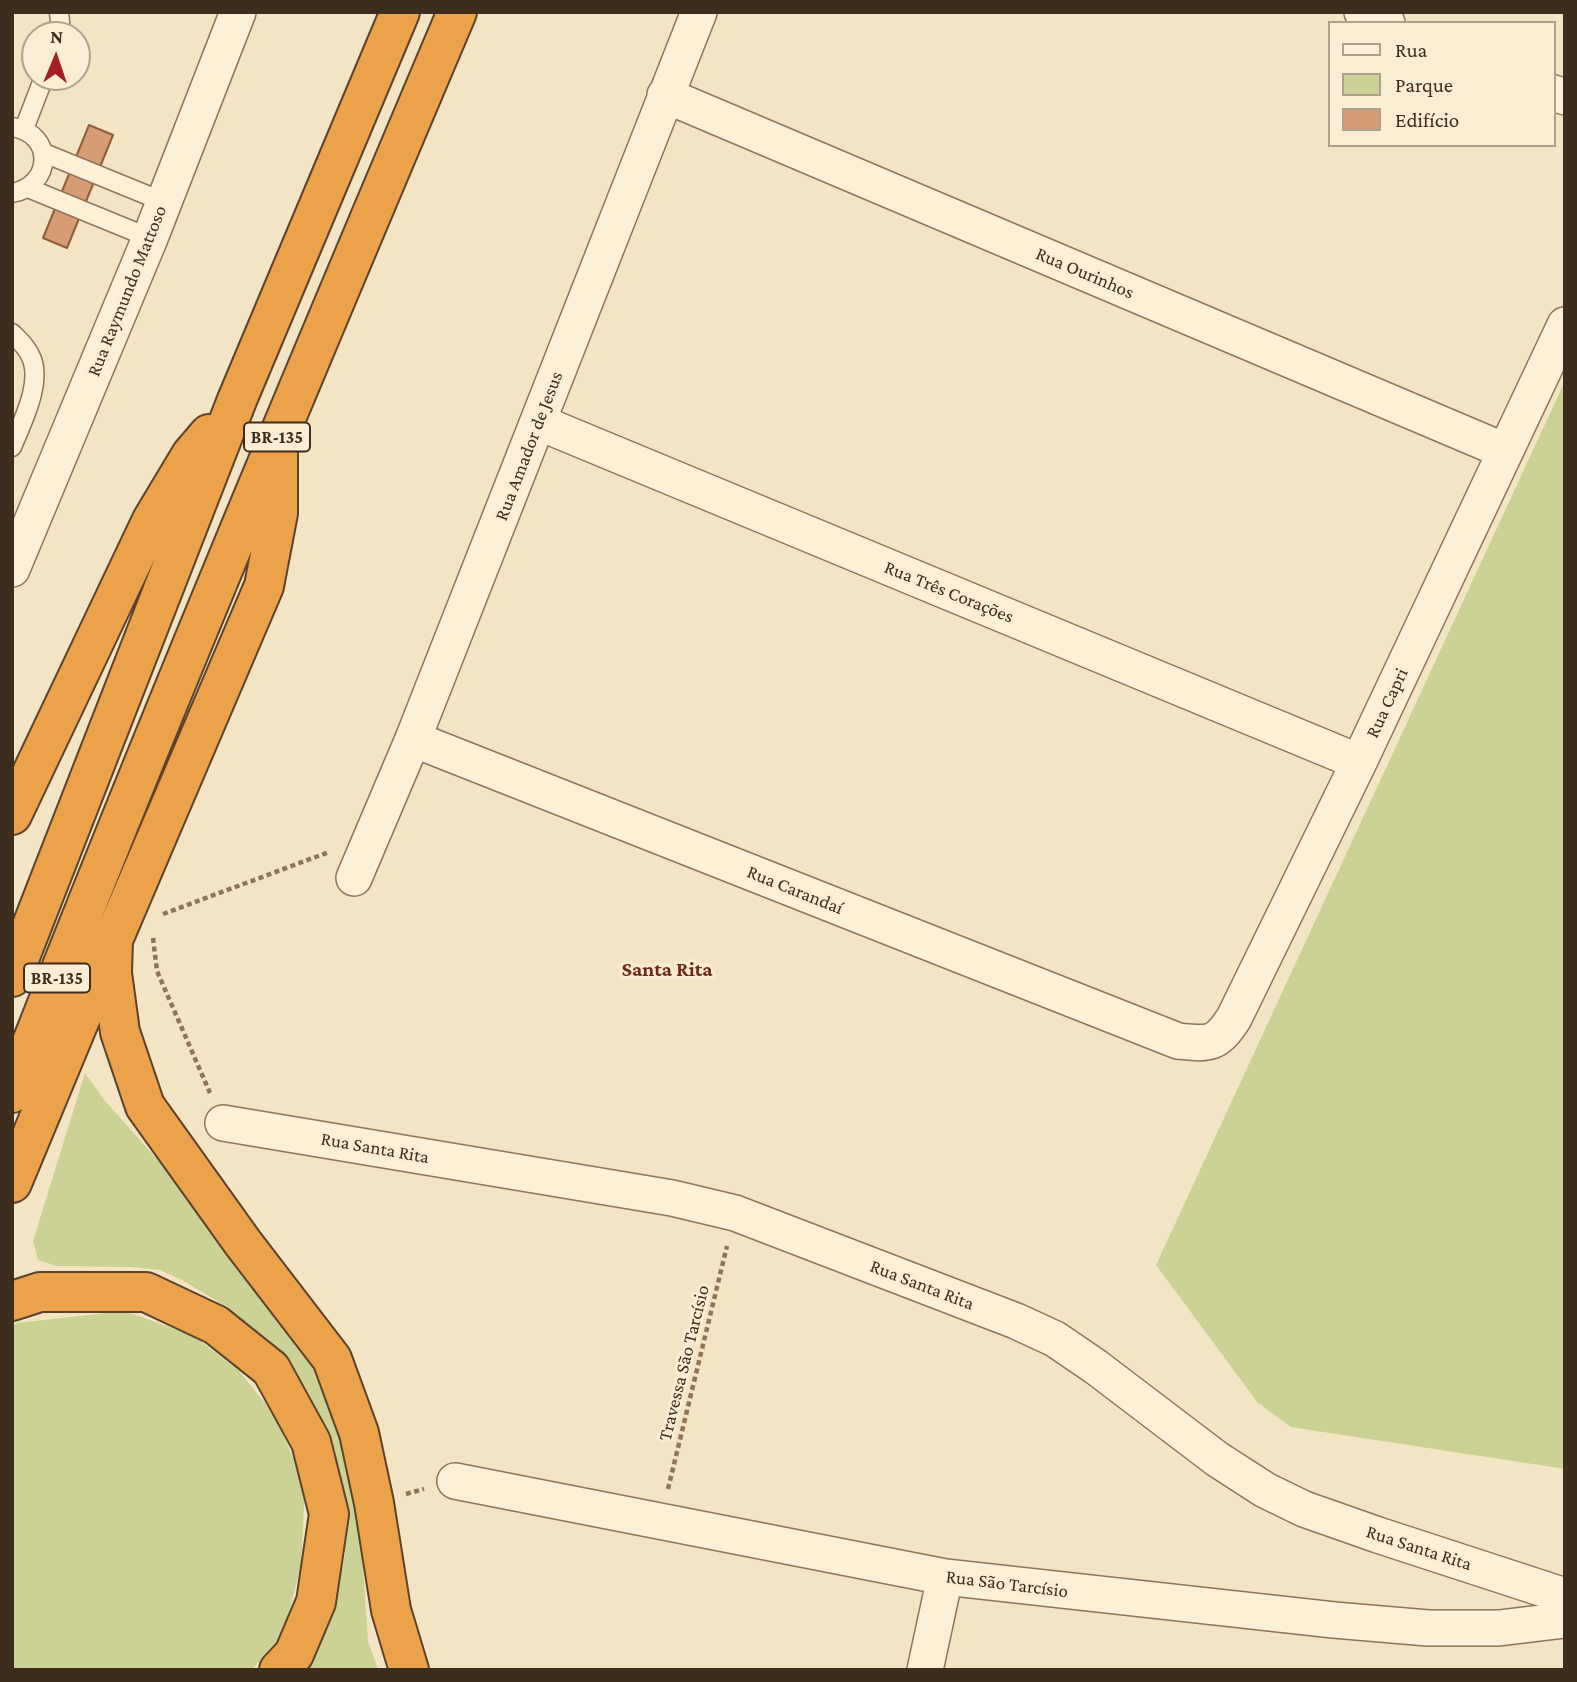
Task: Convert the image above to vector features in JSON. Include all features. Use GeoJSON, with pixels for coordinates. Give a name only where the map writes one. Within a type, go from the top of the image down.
{"type":"FeatureCollection","features":[{"type":"Feature","properties":{"kind":"highway","name":"BR-135"},"geometry":{"type":"LineString","coordinates":[[12,977],[237,400],[400,12]]}},
{"type":"Feature","properties":{"kind":"highway","name":"BR-135"},"geometry":{"type":"LineString","coordinates":[[12,1093],[107,851],[278,433],[457,12]]}},
{"type":"Feature","properties":{"kind":"highway"},"geometry":{"type":"LineString","coordinates":[[12,816],[152,520],[191,455],[237,400]]}},
{"type":"Feature","properties":{"kind":"highway"},"geometry":{"type":"LineString","coordinates":[[12,1183],[264,586],[278,513],[278,433]]}},
{"type":"Feature","properties":{"kind":"highway"},"geometry":{"type":"LineString","coordinates":[[113,940],[112,972],[120,1032],[145,1106],[243,1243],[332,1359],[359,1433],[374,1503],[391,1610],[409,1670]]}},
{"type":"Feature","properties":{"kind":"highway"},"geometry":{"type":"LineString","coordinates":[[12,1301],[40,1292],[146,1292],[216,1325],[271,1369],[311,1442],[328,1514],[316,1602],[294,1654],[279,1670]]}},
{"type":"Feature","properties":{"kind":"street","name":"Rua Raymundo Mattoso"},"geometry":{"type":"LineString","coordinates":[[12,569],[150,238],[238,12]]}},
{"type":"Feature","properties":{"kind":"street","name":"Rua Amador de Jesus"},"geometry":{"type":"LineString","coordinates":[[354,878],[413,739],[699,12]]}},
{"type":"Feature","properties":{"kind":"street"},"geometry":{"type":"LineString","coordinates":[[1362,12],[1382,21]]}},
{"type":"Feature","properties":{"kind":"street","name":"Rua Ourinhos"},"geometry":{"type":"LineString","coordinates":[[665,95],[1505,451]]}},
{"type":"Feature","properties":{"kind":"street","name":"Rua Capri"},"geometry":{"type":"LineString","coordinates":[[1178,1041],[1214,1041],[1230,1025],[1359,762],[1565,325]]}},
{"type":"Feature","properties":{"kind":"street","name":"Rua Três Corações"},"geometry":{"type":"LineString","coordinates":[[538,422],[1359,762]]}},
{"type":"Feature","properties":{"kind":"street","name":"Rua Carandaí"},"geometry":{"type":"LineString","coordinates":[[413,739],[1178,1041]]}},
{"type":"Feature","properties":{"kind":"street","name":"Rua Santa Rita"},"geometry":{"type":"LineString","coordinates":[[223,1122],[672,1198],[735,1213],[1016,1321],[1055,1339],[1217,1459],[1265,1490],[1304,1508],[1565,1596]]}},
{"type":"Feature","properties":{"kind":"street","name":"Rua São Tarcísio"},"geometry":{"type":"LineString","coordinates":[[455,1481],[945,1577],[1428,1628],[1499,1628],[1565,1620]]}},
{"type":"Feature","properties":{"kind":"street"},"geometry":{"type":"LineString","coordinates":[[925,1670],[945,1577]]}},
{"type":"Feature","properties":{"kind":"lane"},"geometry":{"type":"LineString","coordinates":[[20,190],[41,173],[44,153],[37,139],[18,128],[37,91]]}},
{"type":"Feature","properties":{"kind":"lane"},"geometry":{"type":"LineString","coordinates":[[44,153],[164,202]]}},
{"type":"Feature","properties":{"kind":"lane"},"geometry":{"type":"LineString","coordinates":[[20,190],[150,238]]}},
{"type":"Feature","properties":{"kind":"lane"},"geometry":{"type":"LineString","coordinates":[[12,333],[32,357],[35,370],[26,414],[12,447]]}},
{"type":"Feature","properties":{"kind":"path"},"geometry":{"type":"LineString","coordinates":[[151,918],[372,835]]}},
{"type":"Feature","properties":{"kind":"path"},"geometry":{"type":"LineString","coordinates":[[152,932],[157,971],[223,1122]]}},
{"type":"Feature","properties":{"kind":"path","name":"Travessa São Tarcísio"},"geometry":{"type":"LineString","coordinates":[[661,1521],[735,1213]]}},
{"type":"Feature","properties":{"kind":"path"},"geometry":{"type":"LineString","coordinates":[[374,1503],[455,1481]]}},
{"type":"Feature","properties":{"kind":"green space"},"geometry":{"type":"Polygon","coordinates":[[[1565,381],[1565,1469],[1291,1427],[1258,1403],[1156,1265],[1565,381]]]}},
{"type":"Feature","properties":{"kind":"green space"},"geometry":{"type":"Polygon","coordinates":[[[85,1073],[105,1101],[196,1203],[228,1252],[316,1373],[343,1443],[355,1502],[368,1641],[378,1670],[304,1670],[333,1607],[345,1554],[339,1471],[307,1391],[267,1339],[217,1301],[160,1270],[57,1266],[38,1260],[33,1241],[85,1073]]]}},
{"type":"Feature","properties":{"kind":"green space"},"geometry":{"type":"Polygon","coordinates":[[[125,1311],[194,1336],[238,1370],[274,1414],[305,1485],[301,1565],[282,1640],[251,1670],[12,1670],[12,1326],[17,1323],[125,1311]]]}},
{"type":"Feature","properties":{"kind":"building"},"geometry":{"type":"Polygon","coordinates":[[[89,125],[113,135],[67,248],[43,238],[89,125]]]}},
{"type":"Feature","properties":{"kind":"district","name":"Santa Rita"},"geometry":{"type":"Point","coordinates":[667,970]}}]}
